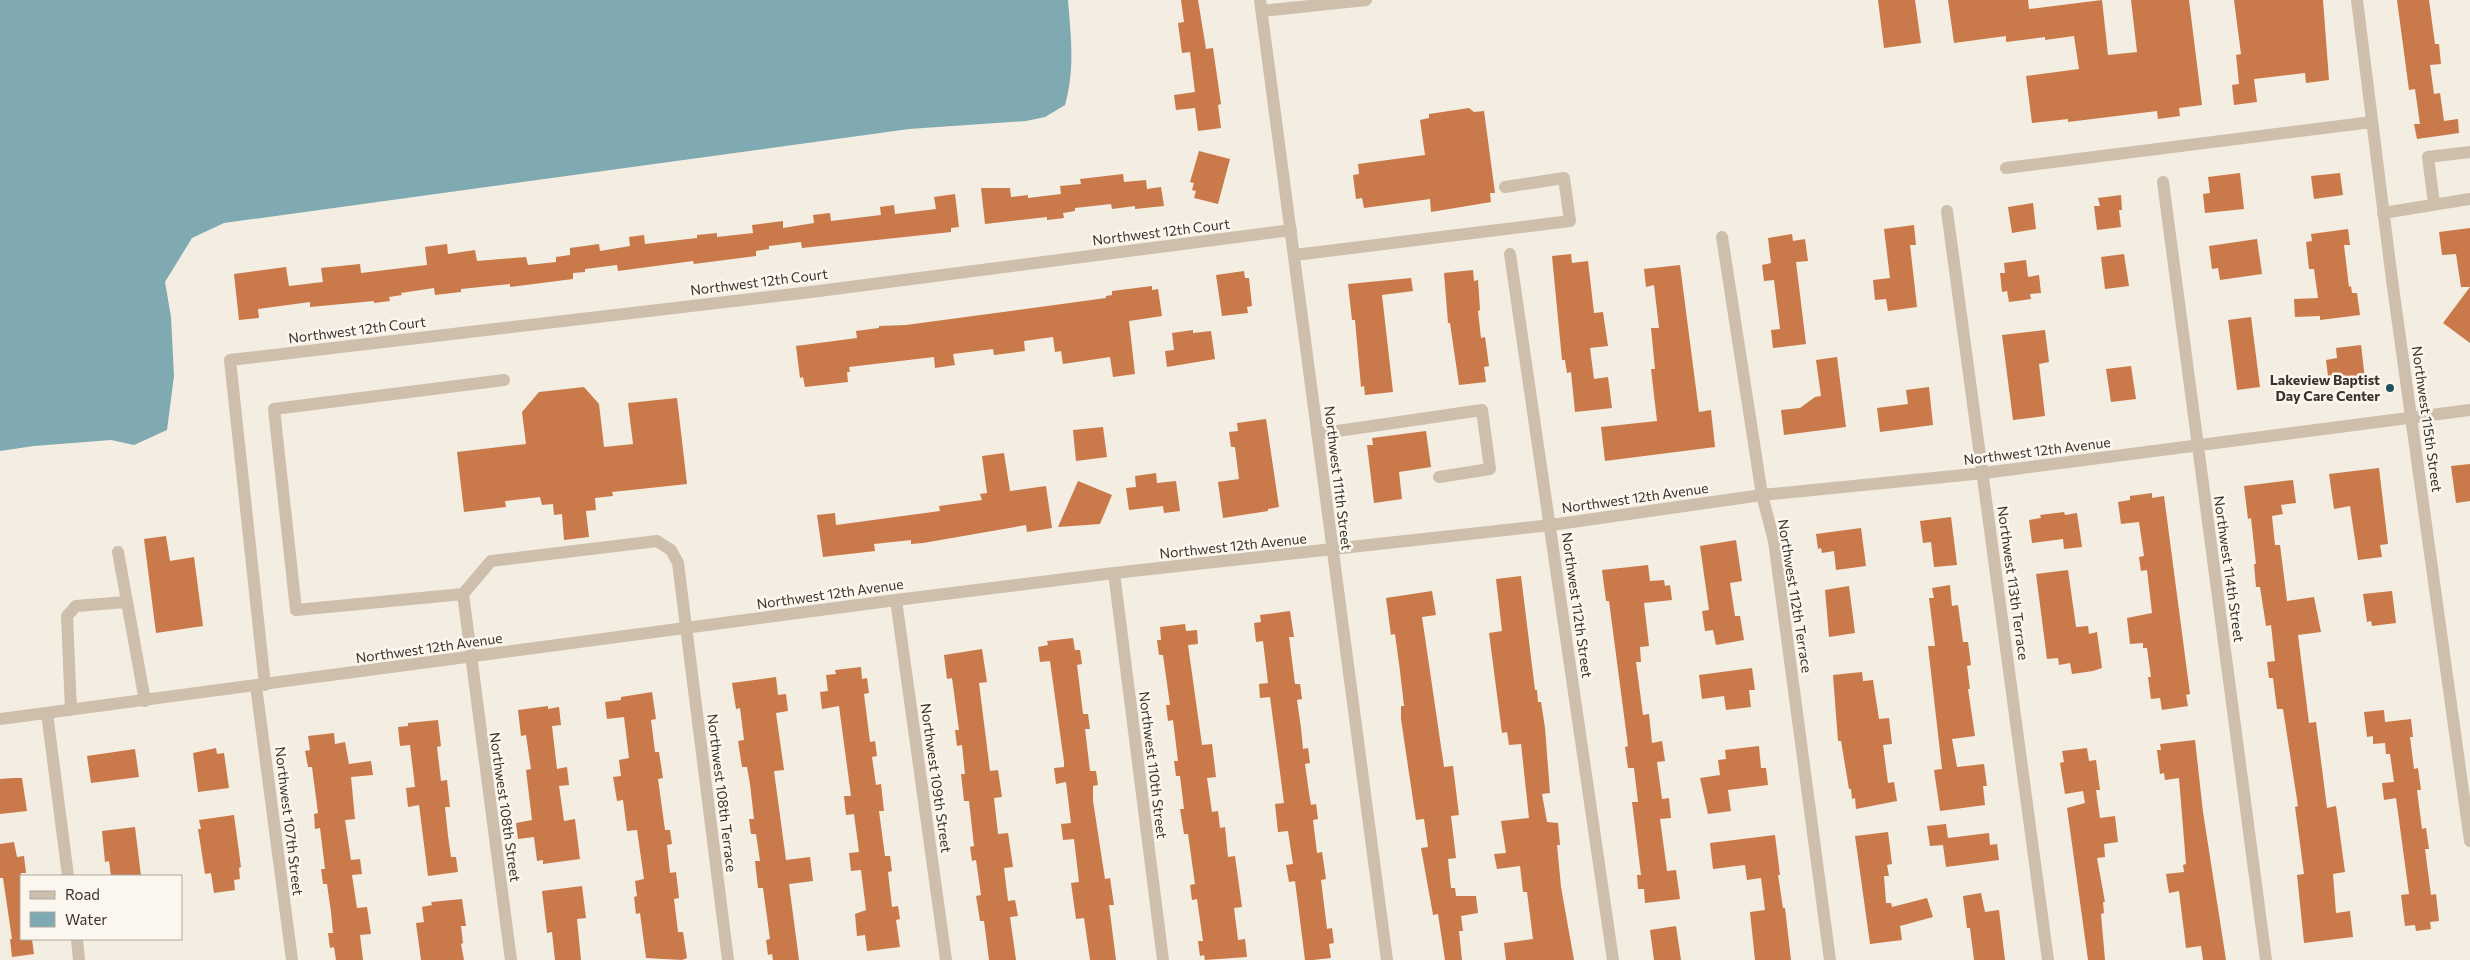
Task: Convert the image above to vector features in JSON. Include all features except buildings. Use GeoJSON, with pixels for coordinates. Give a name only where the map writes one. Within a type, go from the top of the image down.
{"type":"FeatureCollection","features":[{"type":"Feature","properties":{"kind":"street"},"geometry":{"type":"LineString","coordinates":[[1261,6],[1366,0]]}},
{"type":"Feature","properties":{"kind":"street","name":"Northwest 115th Street"},"geometry":{"type":"LineString","coordinates":[[2357,0],[2383,213],[2470,841]]}},
{"type":"Feature","properties":{"kind":"street","name":"Northwest 111th Street"},"geometry":{"type":"LineString","coordinates":[[1261,6],[1292,230],[1332,551],[1388,960]]}},
{"type":"Feature","properties":{"kind":"street"},"geometry":{"type":"LineString","coordinates":[[2006,168],[2372,122]]}},
{"type":"Feature","properties":{"kind":"street"},"geometry":{"type":"LineString","coordinates":[[2434,204],[2428,157],[2470,152]]}},
{"type":"Feature","properties":{"kind":"street"},"geometry":{"type":"LineString","coordinates":[[1295,255],[1570,221],[1564,178],[1505,187]]}},
{"type":"Feature","properties":{"kind":"street","name":"Northwest 114th Street"},"geometry":{"type":"LineString","coordinates":[[2163,182],[2266,960]]}},
{"type":"Feature","properties":{"kind":"street"},"geometry":{"type":"LineString","coordinates":[[2383,213],[2470,199]]}},
{"type":"Feature","properties":{"kind":"street","name":"Northwest 113th Terrace"},"geometry":{"type":"LineString","coordinates":[[1947,211],[1984,473],[2048,960]]}},
{"type":"Feature","properties":{"kind":"street","name":"Northwest 12th Court"},"geometry":{"type":"LineString","coordinates":[[230,360],[811,292],[1292,230]]}},
{"type":"Feature","properties":{"kind":"street","name":"Northwest 112th Terrace"},"geometry":{"type":"LineString","coordinates":[[1722,237],[1762,496],[1774,541],[1830,960]]}},
{"type":"Feature","properties":{"kind":"street","name":"Northwest 112th Street"},"geometry":{"type":"LineString","coordinates":[[1510,254],[1613,960]]}},
{"type":"Feature","properties":{"kind":"street","name":"Northwest 107th Street"},"geometry":{"type":"LineString","coordinates":[[230,360],[261,686],[292,960]]}},
{"type":"Feature","properties":{"kind":"street"},"geometry":{"type":"LineString","coordinates":[[463,594],[296,610],[274,409],[504,380]]}},
{"type":"Feature","properties":{"kind":"street"},"geometry":{"type":"LineString","coordinates":[[1317,434],[1482,410],[1490,469],[1438,477]]}},
{"type":"Feature","properties":{"kind":"street","name":"Northwest 12th Avenue"},"geometry":{"type":"LineString","coordinates":[[0,719],[261,686],[896,600],[1114,573],[1332,551],[1551,525],[1762,496],[1984,473],[2470,410]]}},
{"type":"Feature","properties":{"kind":"street","name":"Northwest 108th Terrace"},"geometry":{"type":"LineString","coordinates":[[463,594],[491,561],[657,541],[671,550],[678,563],[728,960]]}},
{"type":"Feature","properties":{"kind":"street"},"geometry":{"type":"LineString","coordinates":[[118,552],[145,701]]}},
{"type":"Feature","properties":{"kind":"street","name":"Northwest 110th Street"},"geometry":{"type":"LineString","coordinates":[[1114,573],[1163,960]]}},
{"type":"Feature","properties":{"kind":"street","name":"Northwest 108th Street"},"geometry":{"type":"LineString","coordinates":[[463,594],[511,960]]}},
{"type":"Feature","properties":{"kind":"street","name":"Northwest 109th Street"},"geometry":{"type":"LineString","coordinates":[[896,600],[946,960]]}},
{"type":"Feature","properties":{"kind":"street"},"geometry":{"type":"LineString","coordinates":[[70,710],[67,616],[76,606],[126,602]]}},
{"type":"Feature","properties":{"kind":"street"},"geometry":{"type":"LineString","coordinates":[[47,713],[68,875]]}},
{"type":"Feature","properties":{"kind":"street"},"geometry":{"type":"LineString","coordinates":[[77,940],[79,960]]}},
{"type":"Feature","properties":{"kind":"water"},"geometry":{"type":"Polygon","coordinates":[[[0,0],[1068,0],[1071,66],[1065,105],[1045,117],[1026,121],[909,129],[224,223],[192,238],[165,282],[171,317],[174,376],[167,430],[134,445],[111,440],[34,446],[0,451],[0,0]]]}},
{"type":"Feature","properties":{"kind":"place","name":"Lakeview Baptist Day Care Center"},"geometry":{"type":"Point","coordinates":[2390,388]}}]}
